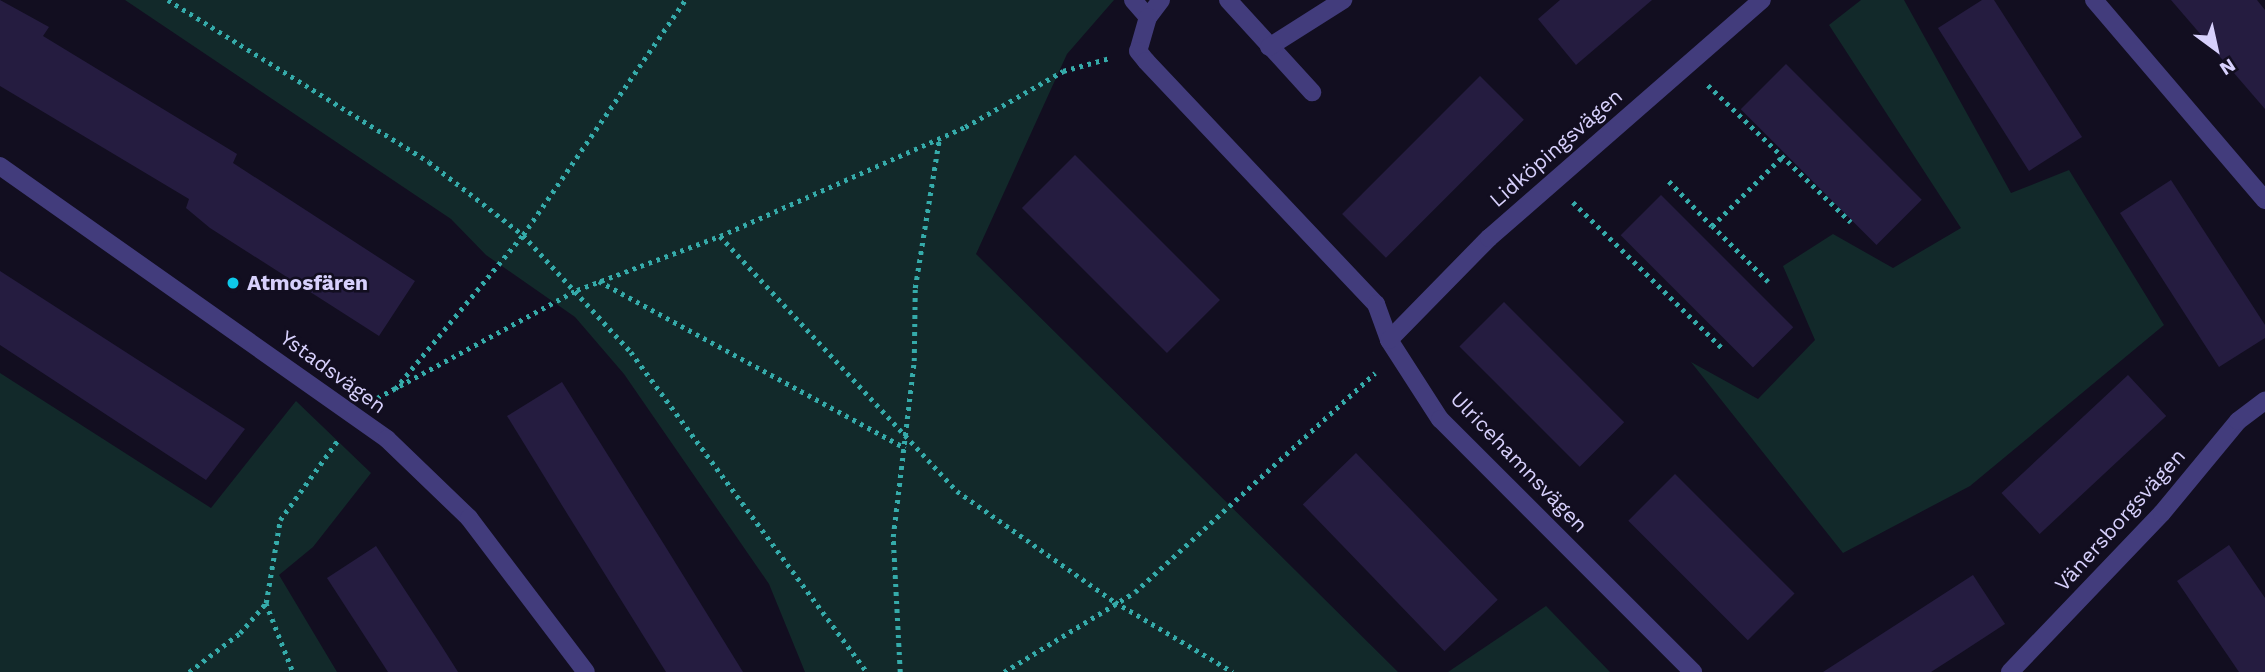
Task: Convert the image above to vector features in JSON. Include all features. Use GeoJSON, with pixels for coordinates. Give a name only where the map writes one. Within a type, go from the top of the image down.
{"type":"FeatureCollection","features":[{"type":"Feature","properties":{"kind":"street"},"geometry":{"type":"LineString","coordinates":[[1133,0],[1148,17]]}},
{"type":"Feature","properties":{"kind":"street"},"geometry":{"type":"LineString","coordinates":[[1138,51],[1148,17],[1161,0]]}},
{"type":"Feature","properties":{"kind":"street"},"geometry":{"type":"LineString","coordinates":[[1228,0],[1312,92]]}},
{"type":"Feature","properties":{"kind":"street"},"geometry":{"type":"LineString","coordinates":[[1269,47],[1343,0]]}},
{"type":"Feature","properties":{"kind":"street","name":"Lidköpingsvägen"},"geometry":{"type":"LineString","coordinates":[[1394,347],[1552,182],[1762,0]]}},
{"type":"Feature","properties":{"kind":"street"},"geometry":{"type":"LineString","coordinates":[[2094,0],[2265,200]]}},
{"type":"Feature","properties":{"kind":"street","name":"Ulricehamnsvägen"},"geometry":{"type":"LineString","coordinates":[[1138,51],[1376,304],[1394,347],[1440,419],[1693,672]]}},
{"type":"Feature","properties":{"kind":"street","name":"Ystadsvägen"},"geometry":{"type":"LineString","coordinates":[[0,166],[356,417],[469,518],[586,672]]}},
{"type":"Feature","properties":{"kind":"street","name":"Vänersborgsvägen"},"geometry":{"type":"LineString","coordinates":[[2010,672],[2162,513],[2238,421],[2265,401]]}},
{"type":"Feature","properties":{"kind":"path"},"geometry":{"type":"LineString","coordinates":[[167,0],[429,162],[523,235],[577,290],[714,458],[867,672]]}},
{"type":"Feature","properties":{"kind":"path"},"geometry":{"type":"LineString","coordinates":[[394,391],[523,235],[685,0]]}},
{"type":"Feature","properties":{"kind":"path"},"geometry":{"type":"LineString","coordinates":[[189,672],[240,634],[265,603],[280,520],[356,417],[394,391],[577,290],[720,236],[939,138],[1063,71],[1138,51]]}},
{"type":"Feature","properties":{"kind":"path"},"geometry":{"type":"LineString","coordinates":[[1687,65],[1851,222]]}},
{"type":"Feature","properties":{"kind":"path"},"geometry":{"type":"LineString","coordinates":[[900,672],[893,537],[906,439],[915,288],[939,138]]}},
{"type":"Feature","properties":{"kind":"path"},"geometry":{"type":"LineString","coordinates":[[1712,226],[1782,157]]}},
{"type":"Feature","properties":{"kind":"path"},"geometry":{"type":"LineString","coordinates":[[1668,181],[1768,282]]}},
{"type":"Feature","properties":{"kind":"path"},"geometry":{"type":"LineString","coordinates":[[1552,182],[1724,350]]}},
{"type":"Feature","properties":{"kind":"path"},"geometry":{"type":"LineString","coordinates":[[720,236],[957,491],[1115,602],[1233,672]]}},
{"type":"Feature","properties":{"kind":"path"},"geometry":{"type":"LineString","coordinates":[[599,281],[905,448]]}},
{"type":"Feature","properties":{"kind":"path"},"geometry":{"type":"LineString","coordinates":[[1004,672],[1135,592],[1394,347]]}},
{"type":"Feature","properties":{"kind":"path"},"geometry":{"type":"LineString","coordinates":[[265,603],[293,672]]}},
{"type":"Feature","properties":{"kind":"green space"},"geometry":{"type":"Polygon","coordinates":[[[125,0],[1114,0],[1067,54],[976,254],[1398,672],[805,672],[769,584],[624,374],[575,317],[486,255],[451,219],[125,0]]]}},
{"type":"Feature","properties":{"kind":"green space"},"geometry":{"type":"Polygon","coordinates":[[[1861,0],[1904,0],[2011,193],[2069,170],[2164,325],[1970,486],[1843,553],[1691,362],[1758,399],[1815,340],[1783,266],[1833,234],[1893,268],[1961,228],[1829,25],[1861,0]]]}},
{"type":"Feature","properties":{"kind":"green space"},"geometry":{"type":"Polygon","coordinates":[[[0,373],[211,508],[296,401],[371,473],[313,547],[279,575],[337,672],[0,672],[0,373]]]}},
{"type":"Feature","properties":{"kind":"green space"},"geometry":{"type":"Polygon","coordinates":[[[1546,606],[1610,672],[1448,672],[1546,606]]]}},
{"type":"Feature","properties":{"kind":"building"},"geometry":{"type":"Polygon","coordinates":[[[0,0],[49,27],[43,36],[237,154],[233,163],[415,281],[379,336],[210,228],[186,208],[189,199],[0,86],[0,0]]]}},
{"type":"Feature","properties":{"kind":"building"},"geometry":{"type":"Polygon","coordinates":[[[1560,0],[1652,0],[1576,65],[1538,19],[1560,0]]]}},
{"type":"Feature","properties":{"kind":"building"},"geometry":{"type":"Polygon","coordinates":[[[1982,0],[1994,0],[2082,137],[2029,171],[1938,28],[1982,0]]]}},
{"type":"Feature","properties":{"kind":"building"},"geometry":{"type":"Polygon","coordinates":[[[2171,0],[2257,0],[2265,10],[2265,109],[2171,0]]]}},
{"type":"Feature","properties":{"kind":"building"},"geometry":{"type":"Polygon","coordinates":[[[1786,64],[1922,200],[1877,245],[1741,109],[1786,64]]]}},
{"type":"Feature","properties":{"kind":"building"},"geometry":{"type":"Polygon","coordinates":[[[1480,76],[1524,120],[1386,258],[1342,214],[1480,76]]]}},
{"type":"Feature","properties":{"kind":"building"},"geometry":{"type":"Polygon","coordinates":[[[1075,155],[1220,300],[1167,353],[1022,208],[1075,155]]]}},
{"type":"Feature","properties":{"kind":"building"},"geometry":{"type":"Polygon","coordinates":[[[2171,180],[2265,325],[2265,338],[2219,367],[2120,213],[2171,180]]]}},
{"type":"Feature","properties":{"kind":"building"},"geometry":{"type":"Polygon","coordinates":[[[1661,195],[1793,327],[1753,368],[1621,235],[1661,195]]]}},
{"type":"Feature","properties":{"kind":"building"},"geometry":{"type":"Polygon","coordinates":[[[0,271],[245,429],[206,480],[0,345],[0,271]]]}},
{"type":"Feature","properties":{"kind":"building"},"geometry":{"type":"Polygon","coordinates":[[[1504,302],[1624,422],[1580,467],[1459,347],[1504,302]]]}},
{"type":"Feature","properties":{"kind":"building"},"geometry":{"type":"Polygon","coordinates":[[[2128,375],[2166,416],[2040,534],[2001,493],[2128,375]]]}},
{"type":"Feature","properties":{"kind":"building"},"geometry":{"type":"Polygon","coordinates":[[[562,382],[743,672],[666,672],[568,515],[507,416],[562,382]]]}},
{"type":"Feature","properties":{"kind":"building"},"geometry":{"type":"Polygon","coordinates":[[[1356,453],[1498,600],[1444,651],[1303,504],[1356,453]]]}},
{"type":"Feature","properties":{"kind":"building"},"geometry":{"type":"Polygon","coordinates":[[[1675,474],[1795,594],[1748,640],[1628,521],[1675,474]]]}},
{"type":"Feature","properties":{"kind":"building"},"geometry":{"type":"Polygon","coordinates":[[[2229,545],[2265,598],[2265,672],[2239,672],[2177,581],[2229,545]]]}},
{"type":"Feature","properties":{"kind":"building"},"geometry":{"type":"Polygon","coordinates":[[[376,546],[458,672],[388,672],[327,578],[376,546]]]}},
{"type":"Feature","properties":{"kind":"building"},"geometry":{"type":"Polygon","coordinates":[[[1973,575],[2005,624],[1959,654],[1931,672],[1823,672],[1973,575]]]}},
{"type":"Feature","properties":{"kind":"place","name":"Atmosfären"},"geometry":{"type":"Point","coordinates":[233,283]}}]}
